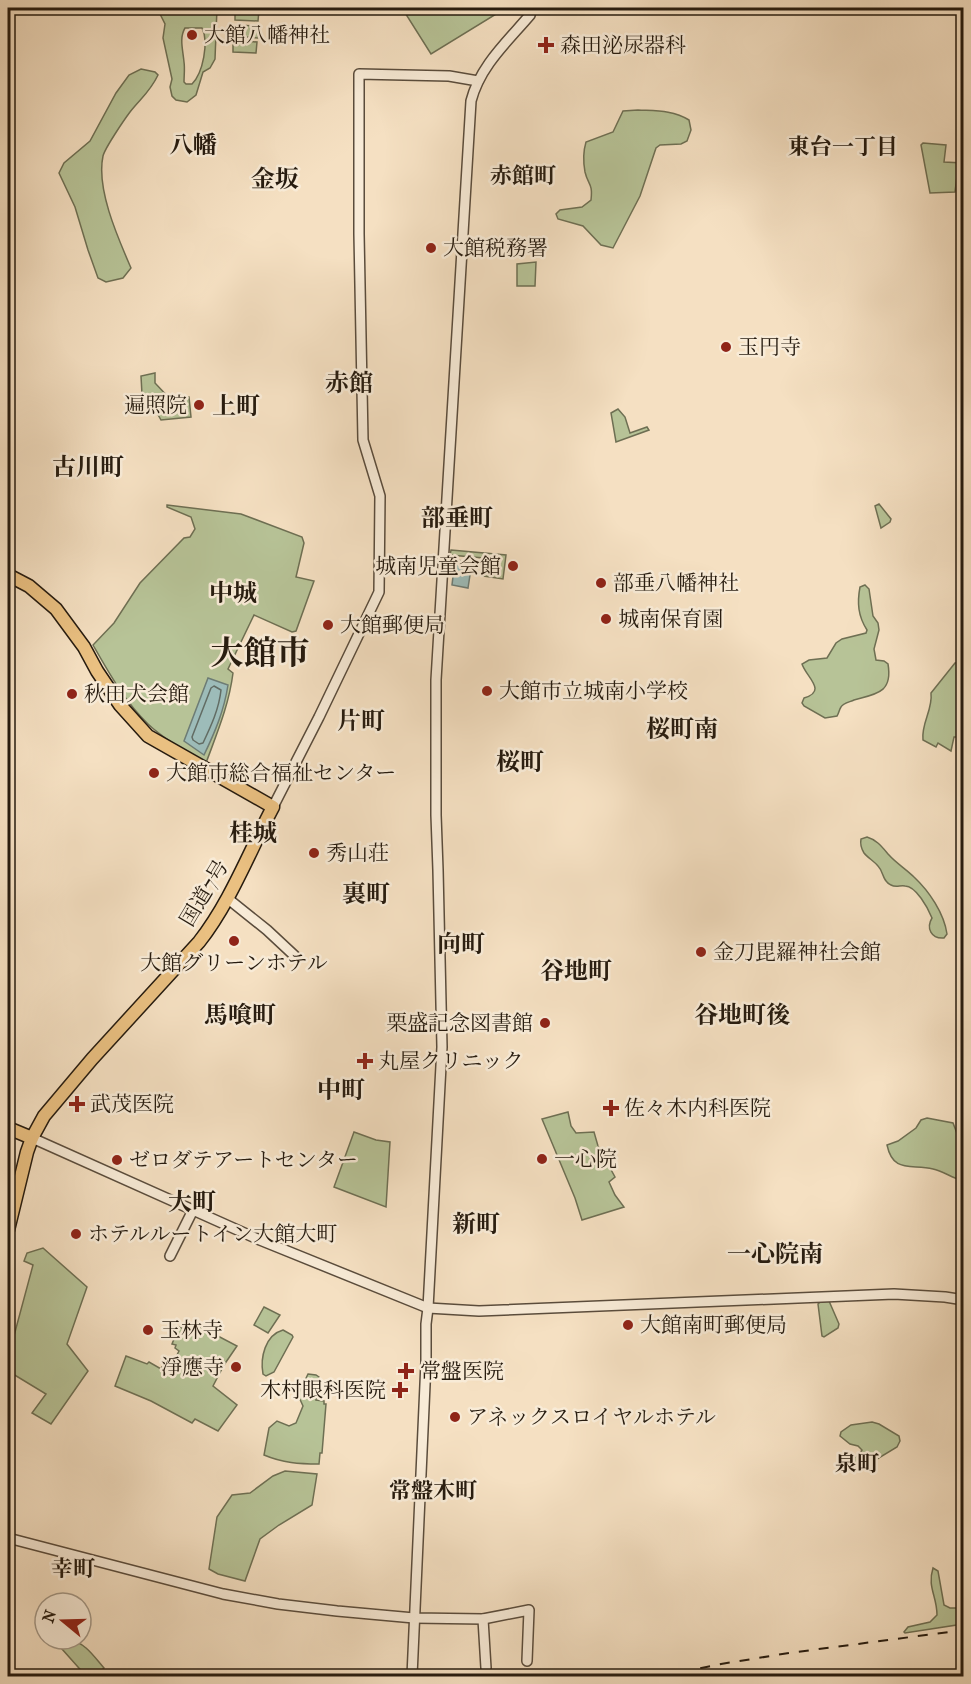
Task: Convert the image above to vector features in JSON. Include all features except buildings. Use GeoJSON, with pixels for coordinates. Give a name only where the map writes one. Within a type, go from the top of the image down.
{"type":"FeatureCollection","features":[{"type":"Feature","properties":{"kind":"main road"},"geometry":{"type":"LineString","coordinates":[[8,575],[29,586],[56,609],[84,647],[120,705],[148,736],[273,807]]}},
{"type":"Feature","properties":{"kind":"main road","name":"国道7号"},"geometry":{"type":"LineString","coordinates":[[8,1230],[27,1152],[45,1116],[213,924],[273,807]]}},
{"type":"Feature","properties":{"kind":"main road"},"geometry":{"type":"LineString","coordinates":[[8,1128],[32,1138]]}},
{"type":"Feature","properties":{"kind":"street"},"geometry":{"type":"LineString","coordinates":[[412,1677],[426,1324],[442,1047],[436,815],[436,680],[471,101],[478,81],[490,61],[530,15],[532,8]]}},
{"type":"Feature","properties":{"kind":"street"},"geometry":{"type":"LineString","coordinates":[[273,807],[379,592],[380,496],[363,440],[359,74],[459,77],[478,81]]}},
{"type":"Feature","properties":{"kind":"street"},"geometry":{"type":"LineString","coordinates":[[227,898],[297,958]]}},
{"type":"Feature","properties":{"kind":"street"},"geometry":{"type":"LineString","coordinates":[[32,1138],[260,1240],[428,1308],[479,1311],[894,1294],[963,1300]]}},
{"type":"Feature","properties":{"kind":"street"},"geometry":{"type":"LineString","coordinates":[[170,1256],[193,1210]]}},
{"type":"Feature","properties":{"kind":"street"},"geometry":{"type":"LineString","coordinates":[[8,1538],[223,1594],[278,1604],[414,1618],[483,1619],[529,1610],[527,1661]]}},
{"type":"Feature","properties":{"kind":"street"},"geometry":{"type":"LineString","coordinates":[[483,1619],[486,1668]]}},
{"type":"Feature","properties":{"kind":"green space"},"geometry":{"type":"Polygon","coordinates":[[[157,8],[217,8],[215,59],[210,68],[203,72],[196,95],[187,102],[176,100],[172,96],[170,87],[172,79],[163,38],[165,24],[157,8]],[[185,28],[183,32],[184,82],[186,84],[192,84],[202,65],[205,41],[202,28],[185,28]]]}},
{"type":"Feature","properties":{"kind":"green space"},"geometry":{"type":"Polygon","coordinates":[[[402,8],[506,8],[431,54],[402,8]]]}},
{"type":"Feature","properties":{"kind":"green space"},"geometry":{"type":"Polygon","coordinates":[[[235,9],[259,10],[258,21],[235,20],[235,9]]]}},
{"type":"Feature","properties":{"kind":"green space"},"geometry":{"type":"Polygon","coordinates":[[[235,25],[258,26],[258,38],[234,36],[235,25]]]}},
{"type":"Feature","properties":{"kind":"green space"},"geometry":{"type":"Polygon","coordinates":[[[233,40],[257,42],[256,53],[233,52],[233,40]]]}},
{"type":"Feature","properties":{"kind":"green space"},"geometry":{"type":"Polygon","coordinates":[[[141,69],[155,72],[158,75],[149,90],[130,112],[103,156],[105,198],[131,268],[123,278],[106,282],[98,278],[75,207],[59,173],[64,163],[90,141],[116,93],[129,75],[141,69]]]}},
{"type":"Feature","properties":{"kind":"green space"},"geometry":{"type":"Polygon","coordinates":[[[638,110],[677,114],[689,120],[691,130],[687,141],[681,144],[660,145],[656,148],[640,196],[613,248],[601,245],[583,226],[558,219],[556,214],[560,210],[582,207],[591,200],[591,187],[584,164],[586,142],[613,132],[623,111],[638,110]]]}},
{"type":"Feature","properties":{"kind":"green space"},"geometry":{"type":"Polygon","coordinates":[[[923,143],[946,145],[944,162],[963,163],[963,176],[957,176],[955,192],[930,193],[921,145],[923,143]]]}},
{"type":"Feature","properties":{"kind":"green space"},"geometry":{"type":"Polygon","coordinates":[[[536,262],[535,286],[517,286],[517,264],[536,262]]]}},
{"type":"Feature","properties":{"kind":"green space"},"geometry":{"type":"Polygon","coordinates":[[[155,373],[155,383],[172,401],[189,397],[191,417],[161,420],[157,413],[143,413],[141,376],[155,373]]]}},
{"type":"Feature","properties":{"kind":"green space"},"geometry":{"type":"Polygon","coordinates":[[[618,409],[625,417],[630,433],[647,427],[649,430],[616,442],[611,413],[618,409]]]}},
{"type":"Feature","properties":{"kind":"green space"},"geometry":{"type":"Polygon","coordinates":[[[879,504],[891,519],[881,528],[875,506],[879,504]]]}},
{"type":"Feature","properties":{"kind":"green space"},"geometry":{"type":"Polygon","coordinates":[[[167,505],[241,514],[302,537],[304,543],[296,577],[314,581],[296,631],[292,632],[254,615],[228,669],[233,673],[229,696],[206,763],[161,735],[148,724],[118,687],[93,645],[114,623],[140,583],[184,538],[190,537],[195,529],[191,517],[167,505]]]}},
{"type":"Feature","properties":{"kind":"green space"},"geometry":{"type":"Polygon","coordinates":[[[451,550],[506,555],[503,579],[484,576],[484,569],[497,570],[495,559],[450,555],[451,550]]]}},
{"type":"Feature","properties":{"kind":"green space"},"geometry":{"type":"Polygon","coordinates":[[[865,585],[869,589],[873,616],[878,623],[879,630],[874,649],[876,660],[888,664],[888,681],[885,687],[876,694],[845,704],[837,716],[825,718],[802,703],[804,698],[814,692],[815,688],[802,664],[809,660],[827,658],[836,643],[842,639],[866,633],[859,604],[860,587],[865,585]]]}},
{"type":"Feature","properties":{"kind":"green space"},"geometry":{"type":"Polygon","coordinates":[[[963,662],[963,708],[958,737],[954,737],[951,751],[938,743],[936,747],[923,740],[923,734],[931,693],[955,663],[963,662]]]}},
{"type":"Feature","properties":{"kind":"green space"},"geometry":{"type":"Polygon","coordinates":[[[867,837],[879,844],[920,883],[930,896],[945,926],[947,934],[944,938],[936,937],[931,932],[932,918],[917,893],[909,887],[888,883],[880,868],[864,853],[861,839],[867,837]]]}},
{"type":"Feature","properties":{"kind":"green space"},"geometry":{"type":"Polygon","coordinates":[[[568,1112],[571,1126],[576,1133],[594,1132],[598,1146],[615,1177],[609,1182],[624,1207],[582,1220],[542,1119],[568,1112]]]}},
{"type":"Feature","properties":{"kind":"green space"},"geometry":{"type":"Polygon","coordinates":[[[927,1118],[953,1123],[963,1149],[963,1178],[960,1180],[940,1171],[904,1166],[893,1160],[887,1145],[898,1141],[916,1128],[921,1120],[927,1118]]]}},
{"type":"Feature","properties":{"kind":"green space"},"geometry":{"type":"Polygon","coordinates":[[[354,1132],[376,1140],[390,1142],[386,1207],[334,1187],[354,1132]]]}},
{"type":"Feature","properties":{"kind":"green space"},"geometry":{"type":"Polygon","coordinates":[[[43,1248],[87,1287],[67,1344],[88,1371],[51,1424],[32,1413],[46,1394],[8,1371],[8,1358],[33,1265],[24,1261],[27,1253],[43,1248]]]}},
{"type":"Feature","properties":{"kind":"green space"},"geometry":{"type":"Polygon","coordinates":[[[829,1301],[839,1324],[838,1328],[824,1337],[818,1304],[829,1301]]]}},
{"type":"Feature","properties":{"kind":"green space"},"geometry":{"type":"Polygon","coordinates":[[[264,1307],[280,1315],[268,1333],[254,1325],[264,1307]]]}},
{"type":"Feature","properties":{"kind":"green space"},"geometry":{"type":"Polygon","coordinates":[[[185,1321],[237,1346],[213,1386],[237,1405],[218,1431],[195,1419],[192,1423],[151,1401],[115,1386],[126,1356],[169,1370],[179,1351],[175,1348],[176,1345],[172,1344],[179,1327],[182,1328],[185,1321]]]}},
{"type":"Feature","properties":{"kind":"green space"},"geometry":{"type":"Polygon","coordinates":[[[283,1330],[293,1337],[274,1372],[266,1376],[262,1368],[265,1348],[272,1337],[283,1330]]]}},
{"type":"Feature","properties":{"kind":"green space"},"geometry":{"type":"Polygon","coordinates":[[[308,1374],[319,1377],[316,1400],[324,1401],[326,1404],[319,1464],[278,1460],[264,1455],[269,1428],[277,1421],[289,1426],[296,1423],[303,1406],[298,1395],[308,1374]]]}},
{"type":"Feature","properties":{"kind":"green space"},"geometry":{"type":"Polygon","coordinates":[[[872,1422],[899,1436],[900,1441],[897,1447],[859,1470],[853,1470],[848,1464],[850,1459],[858,1456],[862,1450],[840,1436],[841,1432],[851,1425],[872,1422]]]}},
{"type":"Feature","properties":{"kind":"green space"},"geometry":{"type":"Polygon","coordinates":[[[285,1471],[317,1474],[312,1505],[260,1539],[245,1581],[218,1574],[209,1569],[217,1517],[232,1495],[250,1493],[273,1476],[285,1471]]]}},
{"type":"Feature","properties":{"kind":"green space"},"geometry":{"type":"Polygon","coordinates":[[[933,1568],[938,1571],[944,1605],[950,1608],[963,1608],[963,1624],[905,1633],[908,1627],[930,1622],[937,1615],[931,1581],[933,1568]]]}},
{"type":"Feature","properties":{"kind":"green space"},"geometry":{"type":"Polygon","coordinates":[[[64,1651],[89,1651],[104,1668],[96,1676],[86,1676],[64,1651]]]}},
{"type":"Feature","properties":{"kind":"water"},"geometry":{"type":"Polygon","coordinates":[[[455,560],[472,562],[468,588],[452,585],[455,560]]]}},
{"type":"Feature","properties":{"kind":"water"},"geometry":{"type":"Polygon","coordinates":[[[208,678],[228,685],[219,721],[204,755],[184,741],[208,678]]]}},
{"type":"Feature","properties":{"kind":"railway"},"geometry":{"type":"LineString","coordinates":[[661,1676],[789,1653],[964,1630]]}},
{"type":"Feature","properties":{"kind":"place","name":"大館八幡神社"},"geometry":{"type":"Point","coordinates":[192,35]}},
{"type":"Feature","properties":{"kind":"place","name":"森田泌尿器科"},"geometry":{"type":"Point","coordinates":[546,45]}},
{"type":"Feature","properties":{"kind":"place","name":"大館税務署"},"geometry":{"type":"Point","coordinates":[431,248]}},
{"type":"Feature","properties":{"kind":"place","name":"玉円寺"},"geometry":{"type":"Point","coordinates":[726,347]}},
{"type":"Feature","properties":{"kind":"place","name":"遍照院"},"geometry":{"type":"Point","coordinates":[199,405]}},
{"type":"Feature","properties":{"kind":"place","name":"城南児童会館"},"geometry":{"type":"Point","coordinates":[513,566]}},
{"type":"Feature","properties":{"kind":"place","name":"部垂八幡神社"},"geometry":{"type":"Point","coordinates":[601,583]}},
{"type":"Feature","properties":{"kind":"place","name":"城南保育園"},"geometry":{"type":"Point","coordinates":[606,619]}},
{"type":"Feature","properties":{"kind":"place","name":"大館郵便局"},"geometry":{"type":"Point","coordinates":[328,625]}},
{"type":"Feature","properties":{"kind":"place","name":"大館市立城南小学校"},"geometry":{"type":"Point","coordinates":[487,691]}},
{"type":"Feature","properties":{"kind":"place","name":"秋田犬会館"},"geometry":{"type":"Point","coordinates":[72,694]}},
{"type":"Feature","properties":{"kind":"place","name":"大館市総合福祉センター"},"geometry":{"type":"Point","coordinates":[154,773]}},
{"type":"Feature","properties":{"kind":"place","name":"秀山荘"},"geometry":{"type":"Point","coordinates":[314,853]}},
{"type":"Feature","properties":{"kind":"place","name":"大館グリーンホテル"},"geometry":{"type":"Point","coordinates":[234,941]}},
{"type":"Feature","properties":{"kind":"place","name":"金刀毘羅神社会館"},"geometry":{"type":"Point","coordinates":[701,952]}},
{"type":"Feature","properties":{"kind":"place","name":"栗盛記念図書館"},"geometry":{"type":"Point","coordinates":[545,1023]}},
{"type":"Feature","properties":{"kind":"place","name":"丸屋クリニック"},"geometry":{"type":"Point","coordinates":[365,1061]}},
{"type":"Feature","properties":{"kind":"place","name":"武茂医院"},"geometry":{"type":"Point","coordinates":[77,1104]}},
{"type":"Feature","properties":{"kind":"place","name":"佐々木内科医院"},"geometry":{"type":"Point","coordinates":[611,1108]}},
{"type":"Feature","properties":{"kind":"place","name":"一心院"},"geometry":{"type":"Point","coordinates":[542,1159]}},
{"type":"Feature","properties":{"kind":"place","name":"ゼロダテアートセンター"},"geometry":{"type":"Point","coordinates":[117,1160]}},
{"type":"Feature","properties":{"kind":"place","name":"ホテルルートイン大館大町"},"geometry":{"type":"Point","coordinates":[76,1234]}},
{"type":"Feature","properties":{"kind":"place","name":"大館南町郵便局"},"geometry":{"type":"Point","coordinates":[628,1325]}},
{"type":"Feature","properties":{"kind":"place","name":"玉林寺"},"geometry":{"type":"Point","coordinates":[148,1330]}},
{"type":"Feature","properties":{"kind":"place","name":"淨應寺"},"geometry":{"type":"Point","coordinates":[236,1367]}},
{"type":"Feature","properties":{"kind":"place","name":"常盤医院"},"geometry":{"type":"Point","coordinates":[406,1371]}},
{"type":"Feature","properties":{"kind":"place","name":"木村眼科医院"},"geometry":{"type":"Point","coordinates":[400,1390]}},
{"type":"Feature","properties":{"kind":"place","name":"アネックスロイヤルホテル"},"geometry":{"type":"Point","coordinates":[455,1417]}},
{"type":"Feature","properties":{"kind":"district","name":"八幡"},"geometry":{"type":"Point","coordinates":[193,145]}},
{"type":"Feature","properties":{"kind":"district","name":"東台一丁目"},"geometry":{"type":"Point","coordinates":[843,147]}},
{"type":"Feature","properties":{"kind":"district","name":"赤館町"},"geometry":{"type":"Point","coordinates":[523,176]}},
{"type":"Feature","properties":{"kind":"district","name":"金坂"},"geometry":{"type":"Point","coordinates":[275,179]}},
{"type":"Feature","properties":{"kind":"district","name":"赤館"},"geometry":{"type":"Point","coordinates":[349,383]}},
{"type":"Feature","properties":{"kind":"district","name":"上町"},"geometry":{"type":"Point","coordinates":[236,406]}},
{"type":"Feature","properties":{"kind":"district","name":"古川町"},"geometry":{"type":"Point","coordinates":[88,467]}},
{"type":"Feature","properties":{"kind":"district","name":"部垂町"},"geometry":{"type":"Point","coordinates":[457,518]}},
{"type":"Feature","properties":{"kind":"district","name":"中城"},"geometry":{"type":"Point","coordinates":[233,593]}},
{"type":"Feature","properties":{"kind":"district","name":"大館市"},"geometry":{"type":"Point","coordinates":[260,653]}},
{"type":"Feature","properties":{"kind":"district","name":"片町"},"geometry":{"type":"Point","coordinates":[361,721]}},
{"type":"Feature","properties":{"kind":"district","name":"桜町南"},"geometry":{"type":"Point","coordinates":[682,729]}},
{"type":"Feature","properties":{"kind":"district","name":"桜町"},"geometry":{"type":"Point","coordinates":[520,762]}},
{"type":"Feature","properties":{"kind":"district","name":"桂城"},"geometry":{"type":"Point","coordinates":[253,833]}},
{"type":"Feature","properties":{"kind":"district","name":"裏町"},"geometry":{"type":"Point","coordinates":[366,894]}},
{"type":"Feature","properties":{"kind":"district","name":"向町"},"geometry":{"type":"Point","coordinates":[461,944]}},
{"type":"Feature","properties":{"kind":"district","name":"谷地町"},"geometry":{"type":"Point","coordinates":[576,971]}},
{"type":"Feature","properties":{"kind":"district","name":"馬喰町"},"geometry":{"type":"Point","coordinates":[240,1015]}},
{"type":"Feature","properties":{"kind":"district","name":"谷地町後"},"geometry":{"type":"Point","coordinates":[742,1015]}},
{"type":"Feature","properties":{"kind":"district","name":"中町"},"geometry":{"type":"Point","coordinates":[341,1090]}},
{"type":"Feature","properties":{"kind":"district","name":"大町"},"geometry":{"type":"Point","coordinates":[192,1202]}},
{"type":"Feature","properties":{"kind":"district","name":"新町"},"geometry":{"type":"Point","coordinates":[476,1224]}},
{"type":"Feature","properties":{"kind":"district","name":"一心院南"},"geometry":{"type":"Point","coordinates":[775,1254]}},
{"type":"Feature","properties":{"kind":"district","name":"泉町"},"geometry":{"type":"Point","coordinates":[857,1464]}},
{"type":"Feature","properties":{"kind":"district","name":"常盤木町"},"geometry":{"type":"Point","coordinates":[433,1491]}},
{"type":"Feature","properties":{"kind":"district","name":"幸町"},"geometry":{"type":"Point","coordinates":[73,1569]}}]}
